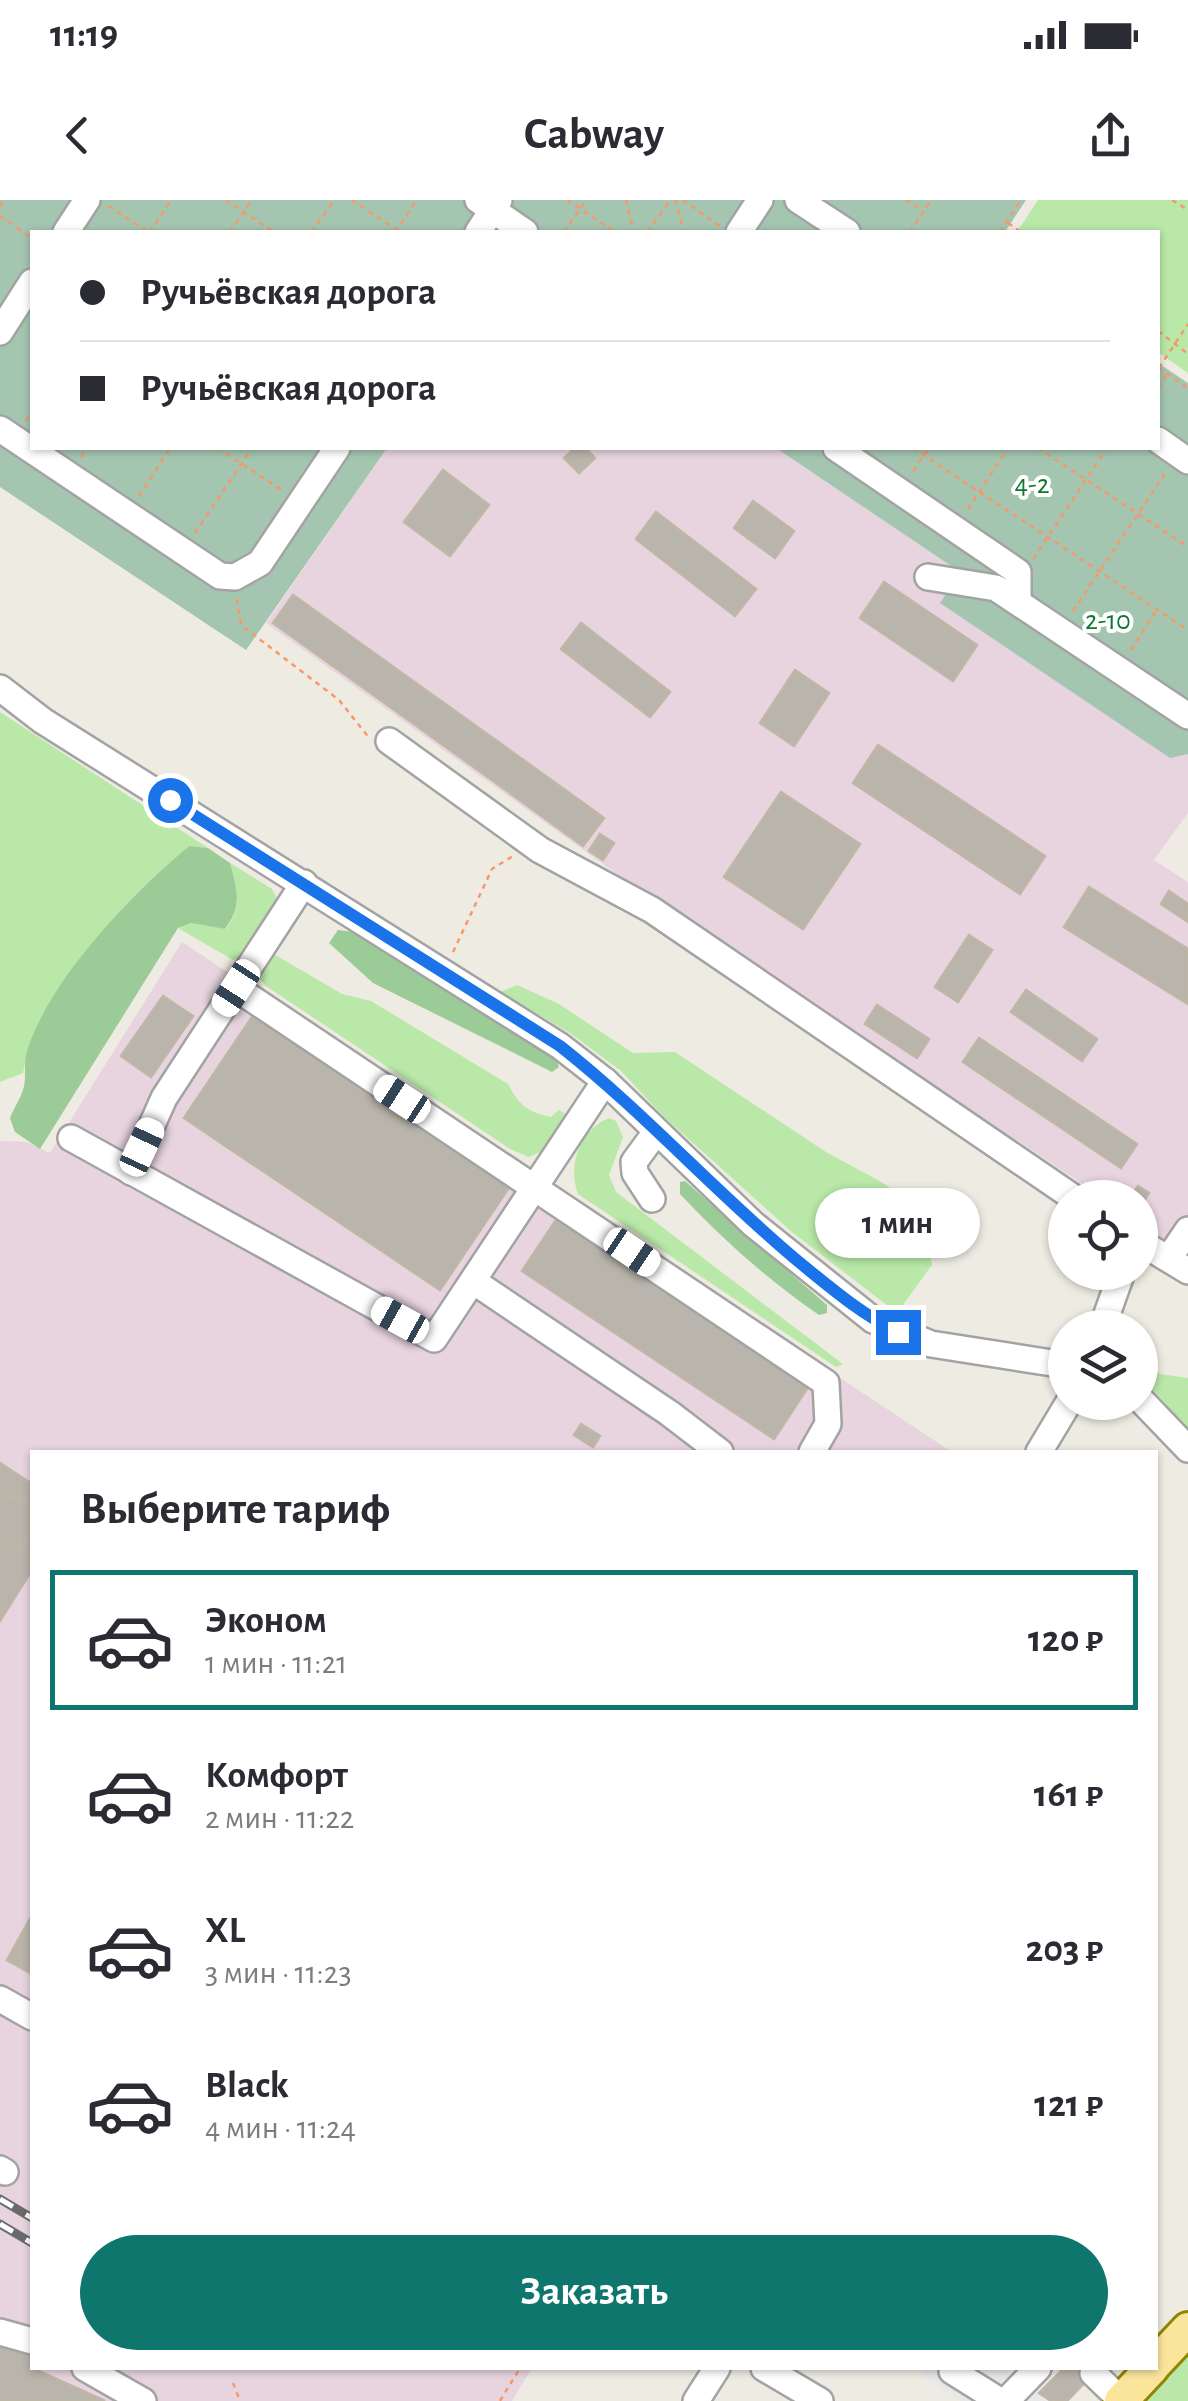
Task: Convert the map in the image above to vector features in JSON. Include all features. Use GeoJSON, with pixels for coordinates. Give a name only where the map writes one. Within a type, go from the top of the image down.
{"type":"FeatureCollection","features":[{"type":"Feature","properties":{"kind":"main road"},"geometry":{"type":"LineString","coordinates":[[1158,2362],[1188,2329]]}},
{"type":"Feature","properties":{"kind":"main road"},"geometry":{"type":"LineString","coordinates":[[1121,2401],[1150,2370]]}},
{"type":"Feature","properties":{"kind":"street"},"geometry":{"type":"LineString","coordinates":[[67,230],[87,200]]}},
{"type":"Feature","properties":{"kind":"street"},"geometry":{"type":"LineString","coordinates":[[740,230],[760,200]]}},
{"type":"Feature","properties":{"kind":"street"},"geometry":{"type":"LineString","coordinates":[[798,200],[844,230]]}},
{"type":"Feature","properties":{"kind":"street"},"geometry":{"type":"LineString","coordinates":[[479,230],[490,203],[522,230]]}},
{"type":"Feature","properties":{"kind":"street"},"geometry":{"type":"LineString","coordinates":[[0,332],[30,285]]}},
{"type":"Feature","properties":{"kind":"street"},"geometry":{"type":"LineString","coordinates":[[0,429],[30,449]]}},
{"type":"Feature","properties":{"kind":"street"},"geometry":{"type":"LineString","coordinates":[[31,450],[220,576],[235,577],[260,563],[336,450]]}},
{"type":"Feature","properties":{"kind":"street"},"geometry":{"type":"LineString","coordinates":[[839,450],[1018,572],[1019,591]]}},
{"type":"Feature","properties":{"kind":"street"},"geometry":{"type":"LineString","coordinates":[[928,577],[1019,591],[1060,630],[1188,716]]}},
{"type":"Feature","properties":{"kind":"street"},"geometry":{"type":"LineString","coordinates":[[0,688],[44,722],[560,1046],[605,1081],[753,1224],[874,1320],[931,1344],[1048,1362]]}},
{"type":"Feature","properties":{"kind":"street"},"geometry":{"type":"LineString","coordinates":[[389,741],[540,850],[652,910],[1048,1180]]}},
{"type":"Feature","properties":{"kind":"street"},"geometry":{"type":"LineString","coordinates":[[131,1172],[164,1098],[304,883]]}},
{"type":"Feature","properties":{"kind":"street"},"geometry":{"type":"LineString","coordinates":[[236,988],[826,1383],[828,1424],[813,1450]]}},
{"type":"Feature","properties":{"kind":"street"},"geometry":{"type":"LineString","coordinates":[[71,1138],[434,1339],[605,1081]]}},
{"type":"Feature","properties":{"kind":"street"},"geometry":{"type":"LineString","coordinates":[[652,1199],[636,1174],[634,1162],[656,1132]]}},
{"type":"Feature","properties":{"kind":"street"},"geometry":{"type":"LineString","coordinates":[[1178,1264],[1188,1230]]}},
{"type":"Feature","properties":{"kind":"street"},"geometry":{"type":"LineString","coordinates":[[472,1281],[669,1412],[717,1450]]}},
{"type":"Feature","properties":{"kind":"street"},"geometry":{"type":"LineString","coordinates":[[1158,1418],[1188,1449]]}},
{"type":"Feature","properties":{"kind":"street"},"geometry":{"type":"LineString","coordinates":[[1040,1450],[1058,1420]]}},
{"type":"Feature","properties":{"kind":"street"},"geometry":{"type":"LineString","coordinates":[[0,1998],[30,2016]]}},
{"type":"Feature","properties":{"kind":"street"},"geometry":{"type":"LineString","coordinates":[[0,2332],[30,2340]]}},
{"type":"Feature","properties":{"kind":"street"},"geometry":{"type":"LineString","coordinates":[[89,2370],[143,2401]]}},
{"type":"Feature","properties":{"kind":"street"},"geometry":{"type":"LineString","coordinates":[[696,2401],[716,2370]]}},
{"type":"Feature","properties":{"kind":"street"},"geometry":{"type":"LineString","coordinates":[[767,2370],[820,2401]]}},
{"type":"Feature","properties":{"kind":"street"},"geometry":{"type":"LineString","coordinates":[[953,2370],[1003,2401],[1036,2370]]}},
{"type":"Feature","properties":{"kind":"street"},"geometry":{"type":"LineString","coordinates":[[1093,2374],[1121,2401]]}},
{"type":"Feature","properties":{"kind":"path"},"geometry":{"type":"LineString","coordinates":[[0,206],[4,200]]}},
{"type":"Feature","properties":{"kind":"path"},"geometry":{"type":"LineString","coordinates":[[99,200],[146,230]]}},
{"type":"Feature","properties":{"kind":"path"},"geometry":{"type":"LineString","coordinates":[[150,230],[171,200]]}},
{"type":"Feature","properties":{"kind":"path"},"geometry":{"type":"LineString","coordinates":[[226,200],[271,230]]}},
{"type":"Feature","properties":{"kind":"path"},"geometry":{"type":"LineString","coordinates":[[231,230],[252,200]]}},
{"type":"Feature","properties":{"kind":"path"},"geometry":{"type":"LineString","coordinates":[[313,230],[334,200]]}},
{"type":"Feature","properties":{"kind":"path"},"geometry":{"type":"LineString","coordinates":[[352,200],[394,230]]}},
{"type":"Feature","properties":{"kind":"path"},"geometry":{"type":"LineString","coordinates":[[398,230],[417,200]]}},
{"type":"Feature","properties":{"kind":"path"},"geometry":{"type":"LineString","coordinates":[[567,200],[612,230]]}},
{"type":"Feature","properties":{"kind":"path"},"geometry":{"type":"LineString","coordinates":[[565,230],[586,200]]}},
{"type":"Feature","properties":{"kind":"path"},"geometry":{"type":"LineString","coordinates":[[626,200],[634,230]]}},
{"type":"Feature","properties":{"kind":"path"},"geometry":{"type":"LineString","coordinates":[[650,230],[672,200]]}},
{"type":"Feature","properties":{"kind":"path"},"geometry":{"type":"LineString","coordinates":[[672,200],[683,230]]}},
{"type":"Feature","properties":{"kind":"path"},"geometry":{"type":"LineString","coordinates":[[683,200],[727,230]]}},
{"type":"Feature","properties":{"kind":"path"},"geometry":{"type":"LineString","coordinates":[[906,200],[924,212]]}},
{"type":"Feature","properties":{"kind":"path"},"geometry":{"type":"LineString","coordinates":[[911,230],[931,200]]}},
{"type":"Feature","properties":{"kind":"path"},"geometry":{"type":"LineString","coordinates":[[1001,230],[1020,202],[1012,200]]}},
{"type":"Feature","properties":{"kind":"path"},"geometry":{"type":"LineString","coordinates":[[1172,200],[1188,210]]}},
{"type":"Feature","properties":{"kind":"path"},"geometry":{"type":"LineString","coordinates":[[0,216],[30,237]]}},
{"type":"Feature","properties":{"kind":"path"},"geometry":{"type":"LineString","coordinates":[[1006,222],[1018,230]]}},
{"type":"Feature","properties":{"kind":"path"},"geometry":{"type":"LineString","coordinates":[[1160,365],[1188,324]]}},
{"type":"Feature","properties":{"kind":"path"},"geometry":{"type":"LineString","coordinates":[[1160,333],[1188,354]]}},
{"type":"Feature","properties":{"kind":"path"},"geometry":{"type":"LineString","coordinates":[[1160,369],[1188,388]]}},
{"type":"Feature","properties":{"kind":"path"},"geometry":{"type":"LineString","coordinates":[[1160,385],[1167,374]]}},
{"type":"Feature","properties":{"kind":"path"},"geometry":{"type":"LineString","coordinates":[[127,514],[169,450]]}},
{"type":"Feature","properties":{"kind":"path"},"geometry":{"type":"LineString","coordinates":[[221,450],[300,502]]}},
{"type":"Feature","properties":{"kind":"path"},"geometry":{"type":"LineString","coordinates":[[183,551],[251,450]]}},
{"type":"Feature","properties":{"kind":"path"},"geometry":{"type":"LineString","coordinates":[[916,450],[1188,630]]}},
{"type":"Feature","properties":{"kind":"path"},"geometry":{"type":"LineString","coordinates":[[900,492],[928,450]]}},
{"type":"Feature","properties":{"kind":"path"},"geometry":{"type":"LineString","coordinates":[[954,529],[1007,450]]}},
{"type":"Feature","properties":{"kind":"path"},"geometry":{"type":"LineString","coordinates":[[1041,450],[1188,548]]}},
{"type":"Feature","properties":{"kind":"path"},"geometry":{"type":"LineString","coordinates":[[1019,591],[1048,537],[1106,450]]}},
{"type":"Feature","properties":{"kind":"path"},"geometry":{"type":"LineString","coordinates":[[1060,630],[1138,514],[1174,452]]}},
{"type":"Feature","properties":{"kind":"path"},"geometry":{"type":"LineString","coordinates":[[235,577],[241,625],[339,700],[372,742],[389,741]]}},
{"type":"Feature","properties":{"kind":"path"},"geometry":{"type":"LineString","coordinates":[[1118,669],[1157,610]]}},
{"type":"Feature","properties":{"kind":"path"},"geometry":{"type":"LineString","coordinates":[[442,971],[492,868],[508,857],[540,850]]}},
{"type":"Feature","properties":{"kind":"path"},"geometry":{"type":"LineString","coordinates":[[500,2401],[519,2370]]}},
{"type":"Feature","properties":{"kind":"path"},"geometry":{"type":"LineString","coordinates":[[233,2383],[240,2401]]}},
{"type":"Feature","properties":{"kind":"shaded area"},"geometry":{"type":"Polygon","coordinates":[[[386,450],[779,450],[960,572],[941,603],[1169,757],[1188,754],[1188,813],[1154,860],[1188,882],[1188,1215],[1168,1242],[1158,1235],[1158,1180],[1076,1180],[631,884],[266,623],[386,450]]]}},
{"type":"Feature","properties":{"kind":"shaded area"},"geometry":{"type":"Polygon","coordinates":[[[182,942],[949,1450],[30,1450],[30,2370],[531,2370],[512,2401],[0,2401],[0,1141],[27,1142],[50,1153],[182,942]]]}},
{"type":"Feature","properties":{"kind":"shaded area"},"geometry":{"type":"Polygon","coordinates":[[[926,2370],[1002,2370],[1027,2387],[1042,2370],[1059,2370],[1036,2393],[1047,2401],[960,2401],[920,2375],[926,2370]]]}},
{"type":"Feature","properties":{"kind":"green space"},"geometry":{"type":"Polygon","coordinates":[[[0,200],[1026,200],[1006,230],[30,230],[30,450],[386,450],[246,650],[0,487],[0,200]]]}},
{"type":"Feature","properties":{"kind":"green space"},"geometry":{"type":"Polygon","coordinates":[[[1038,200],[1188,200],[1188,373],[1160,353],[1160,230],[1018,230],[1038,200]]]}},
{"type":"Feature","properties":{"kind":"green space"},"geometry":{"type":"Polygon","coordinates":[[[1160,364],[1188,383],[1188,754],[1170,758],[940,603],[960,572],[779,450],[1160,450],[1160,364]]]}},
{"type":"Feature","properties":{"kind":"green space"},"geometry":{"type":"Polygon","coordinates":[[[0,712],[208,848],[189,846],[113,919],[88,948],[47,1010],[23,1073],[0,1082],[0,712]]]}},
{"type":"Feature","properties":{"kind":"green space"},"geometry":{"type":"Polygon","coordinates":[[[189,846],[208,848],[230,863],[237,897],[231,921],[225,929],[191,923],[178,928],[40,1149],[15,1132],[10,1118],[23,1090],[26,1056],[38,1023],[95,939],[189,846]]]}},
{"type":"Feature","properties":{"kind":"green space"},"geometry":{"type":"Polygon","coordinates":[[[230,863],[272,889],[278,900],[244,956],[233,960],[178,928],[191,923],[226,929],[237,905],[230,863]]]}},
{"type":"Feature","properties":{"kind":"green space"},"geometry":{"type":"Polygon","coordinates":[[[338,930],[354,932],[535,1043],[555,1057],[559,1067],[552,1072],[373,983],[329,943],[338,930]]]}},
{"type":"Feature","properties":{"kind":"green space"},"geometry":{"type":"Polygon","coordinates":[[[272,953],[342,994],[371,1001],[508,1084],[530,1110],[551,1117],[559,1110],[569,1116],[545,1150],[529,1157],[510,1149],[266,986],[258,977],[272,953]]]}},
{"type":"Feature","properties":{"kind":"green space"},"geometry":{"type":"Polygon","coordinates":[[[517,985],[559,1004],[633,1053],[675,1052],[826,1152],[885,1184],[925,1217],[932,1265],[897,1313],[792,1232],[663,1116],[621,1071],[570,1033],[500,992],[517,985]]]}},
{"type":"Feature","properties":{"kind":"green space"},"geometry":{"type":"Polygon","coordinates":[[[609,1118],[616,1121],[623,1137],[609,1175],[616,1192],[843,1364],[836,1367],[578,1194],[574,1172],[578,1150],[590,1131],[609,1118]]]}},
{"type":"Feature","properties":{"kind":"green space"},"geometry":{"type":"Polygon","coordinates":[[[685,1181],[827,1305],[827,1313],[819,1315],[800,1302],[729,1243],[680,1194],[680,1182],[685,1181]]]}},
{"type":"Feature","properties":{"kind":"green space"},"geometry":{"type":"Polygon","coordinates":[[[1158,1374],[1188,1378],[1188,1428],[1158,1396],[1158,1374]]]}},
{"type":"Feature","properties":{"kind":"green space"},"geometry":{"type":"Polygon","coordinates":[[[1188,2348],[1188,2401],[1139,2401],[1188,2348]]]}},
{"type":"Feature","properties":{"kind":"building"},"geometry":{"type":"Polygon","coordinates":[[[573,450],[587,450],[595,458],[579,473],[564,458],[573,450]]]}},
{"type":"Feature","properties":{"kind":"building"},"geometry":{"type":"Polygon","coordinates":[[[443,470],[489,505],[450,556],[404,522],[443,470]]]}},
{"type":"Feature","properties":{"kind":"building"},"geometry":{"type":"Polygon","coordinates":[[[753,501],[794,531],[775,558],[734,528],[753,501]]]}},
{"type":"Feature","properties":{"kind":"building"},"geometry":{"type":"Polygon","coordinates":[[[656,512],[756,589],[735,616],[636,539],[656,512]]]}},
{"type":"Feature","properties":{"kind":"building"},"geometry":{"type":"Polygon","coordinates":[[[884,582],[977,645],[953,681],[860,618],[884,582]]]}},
{"type":"Feature","properties":{"kind":"building"},"geometry":{"type":"Polygon","coordinates":[[[293,595],[420,686],[400,714],[273,623],[293,595]]]}},
{"type":"Feature","properties":{"kind":"building"},"geometry":{"type":"Polygon","coordinates":[[[581,623],[670,692],[650,717],[561,649],[581,623]]]}},
{"type":"Feature","properties":{"kind":"building"},"geometry":{"type":"Polygon","coordinates":[[[795,670],[829,693],[794,746],[760,723],[795,670]]]}},
{"type":"Feature","properties":{"kind":"building"},"geometry":{"type":"Polygon","coordinates":[[[420,686],[522,759],[503,788],[400,714],[420,686]]]}},
{"type":"Feature","properties":{"kind":"building"},"geometry":{"type":"Polygon","coordinates":[[[878,745],[1045,856],[1020,894],[853,783],[878,745]]]}},
{"type":"Feature","properties":{"kind":"building"},"geometry":{"type":"Polygon","coordinates":[[[522,759],[604,818],[583,846],[503,788],[522,759]]]}},
{"type":"Feature","properties":{"kind":"building"},"geometry":{"type":"Polygon","coordinates":[[[781,792],[860,844],[803,929],[724,877],[781,792]]]}},
{"type":"Feature","properties":{"kind":"building"},"geometry":{"type":"Polygon","coordinates":[[[600,834],[614,843],[603,860],[589,851],[600,834]]]}},
{"type":"Feature","properties":{"kind":"building"},"geometry":{"type":"Polygon","coordinates":[[[1089,887],[1188,949],[1188,1004],[1064,927],[1089,887]]]}},
{"type":"Feature","properties":{"kind":"building"},"geometry":{"type":"Polygon","coordinates":[[[1169,891],[1188,904],[1188,922],[1161,904],[1169,891]]]}},
{"type":"Feature","properties":{"kind":"building"},"geometry":{"type":"Polygon","coordinates":[[[969,935],[992,950],[958,1002],[935,987],[969,935]]]}},
{"type":"Feature","properties":{"kind":"building"},"geometry":{"type":"Polygon","coordinates":[[[1026,990],[1097,1039],[1082,1061],[1011,1012],[1026,990]]]}},
{"type":"Feature","properties":{"kind":"building"},"geometry":{"type":"Polygon","coordinates":[[[163,996],[193,1016],[151,1077],[121,1056],[163,996]]]}},
{"type":"Feature","properties":{"kind":"building"},"geometry":{"type":"Polygon","coordinates":[[[877,1005],[929,1039],[917,1058],[865,1024],[877,1005]]]}},
{"type":"Feature","properties":{"kind":"building"},"geometry":{"type":"Polygon","coordinates":[[[254,1014],[510,1186],[440,1290],[184,1118],[254,1014]]]}},
{"type":"Feature","properties":{"kind":"building"},"geometry":{"type":"Polygon","coordinates":[[[979,1038],[1137,1144],[1121,1168],[963,1062],[979,1038]]]}},
{"type":"Feature","properties":{"kind":"building"},"geometry":{"type":"Polygon","coordinates":[[[558,1217],[810,1384],[774,1439],[522,1271],[558,1217]]]}},
{"type":"Feature","properties":{"kind":"building"},"geometry":{"type":"Polygon","coordinates":[[[581,1424],[600,1436],[593,1447],[574,1435],[581,1424]]]}},
{"type":"Feature","properties":{"kind":"building"},"geometry":{"type":"Polygon","coordinates":[[[0,1463],[30,1483],[30,1573],[0,1621],[0,1463]]]}},
{"type":"Feature","properties":{"kind":"building"},"geometry":{"type":"Polygon","coordinates":[[[0,1499],[24,1500],[30,1507],[30,1540],[17,1548],[0,1546],[0,1499]]]}},
{"type":"Feature","properties":{"kind":"building"},"geometry":{"type":"Polygon","coordinates":[[[30,1919],[30,1973],[7,1960],[30,1919]]]}},
{"type":"Feature","properties":{"kind":"building"},"geometry":{"type":"Polygon","coordinates":[[[0,2339],[30,2356],[30,2370],[105,2401],[0,2401],[0,2339]]]}},
{"type":"Feature","properties":{"kind":"building"},"geometry":{"type":"Polygon","coordinates":[[[1062,2370],[1097,2370],[1067,2401],[1051,2401],[1039,2393],[1062,2370]]]}},
{"type":"Feature","properties":{"kind":"railway"},"geometry":{"type":"LineString","coordinates":[[0,2199],[30,2217]]}},
{"type":"Feature","properties":{"kind":"railway"},"geometry":{"type":"LineString","coordinates":[[0,2224],[30,2242]]}},
{"type":"Feature","properties":{"kind":"route"},"geometry":{"type":"LineString","coordinates":[[170,800],[560,1046],[605,1081],[753,1224],[850,1303],[898,1332]]}},
{"type":"Feature","properties":{"kind":"park label","name":"4-2"},"geometry":{"type":"Point","coordinates":[1032,485]}},
{"type":"Feature","properties":{"kind":"park label","name":"2-10"},"geometry":{"type":"Point","coordinates":[1108,621]}}]}
